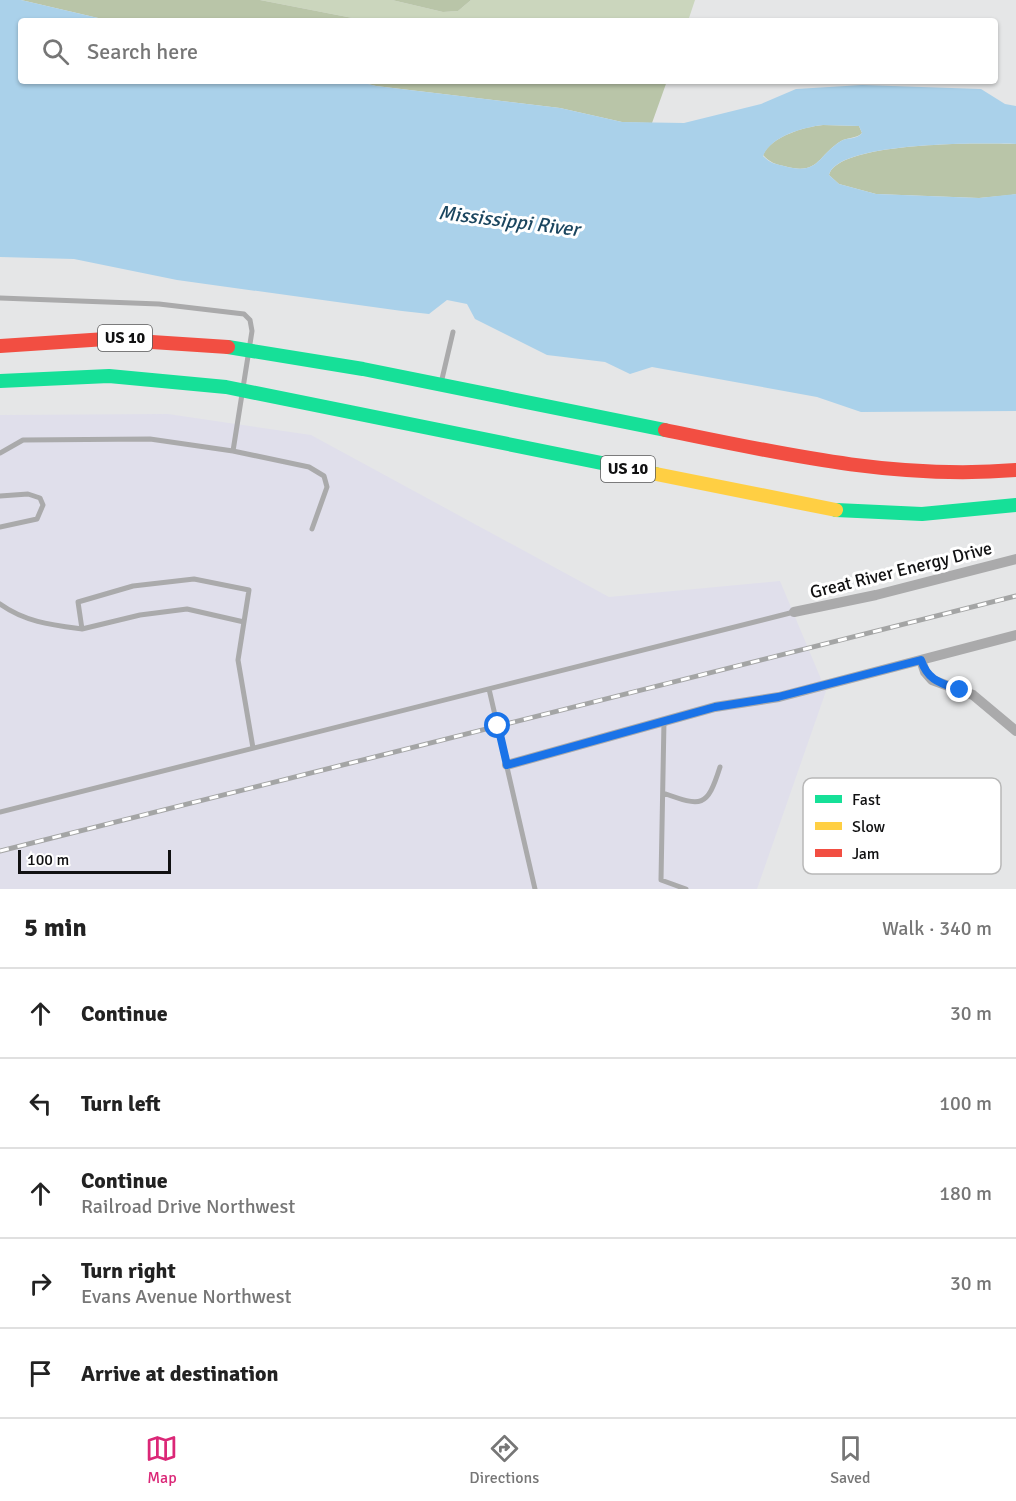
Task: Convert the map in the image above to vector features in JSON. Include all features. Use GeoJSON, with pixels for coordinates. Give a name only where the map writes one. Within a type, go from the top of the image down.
{"type":"FeatureCollection","features":[{"type":"Feature","properties":{"kind":"highway","name":"US 10"},"geometry":{"type":"LineString","coordinates":[[0,346],[114,338],[167,339],[250,348],[441,384],[840,466],[924,474],[1016,470]]}},
{"type":"Feature","properties":{"kind":"highway","name":"US 10"},"geometry":{"type":"LineString","coordinates":[[0,381],[50,377],[128,377],[244,390],[826,509],[920,515],[962,513],[1016,505]]}},
{"type":"Feature","properties":{"kind":"street","name":"Great River Energy Drive"},"geometry":{"type":"LineString","coordinates":[[794,612],[876,595],[1016,559]]}},
{"type":"Feature","properties":{"kind":"street"},"geometry":{"type":"LineString","coordinates":[[507,765],[715,707],[778,697],[1016,635]]}},
{"type":"Feature","properties":{"kind":"street"},"geometry":{"type":"LineString","coordinates":[[921,660],[925,672],[932,680],[973,695],[1016,731]]}},
{"type":"Feature","properties":{"kind":"lane"},"geometry":{"type":"LineString","coordinates":[[0,298],[159,304],[235,311],[250,320],[250,348],[233,451]]}},
{"type":"Feature","properties":{"kind":"lane"},"geometry":{"type":"LineString","coordinates":[[441,384],[453,332]]}},
{"type":"Feature","properties":{"kind":"lane"},"geometry":{"type":"LineString","coordinates":[[0,453],[23,440],[150,439],[233,451],[309,467],[324,476],[327,487],[312,530]]}},
{"type":"Feature","properties":{"kind":"lane"},"geometry":{"type":"LineString","coordinates":[[0,496],[34,495],[40,498],[43,506],[37,519],[0,527]]}},
{"type":"Feature","properties":{"kind":"lane"},"geometry":{"type":"LineString","coordinates":[[82,629],[78,602],[133,586],[194,579],[249,590],[238,660],[253,748]]}},
{"type":"Feature","properties":{"kind":"lane"},"geometry":{"type":"LineString","coordinates":[[0,604],[16,615],[41,623],[82,629],[140,615],[187,609],[244,622]]}},
{"type":"Feature","properties":{"kind":"lane"},"geometry":{"type":"LineString","coordinates":[[0,812],[794,612]]}},
{"type":"Feature","properties":{"kind":"lane"},"geometry":{"type":"LineString","coordinates":[[489,689],[535,889]]}},
{"type":"Feature","properties":{"kind":"lane"},"geometry":{"type":"LineString","coordinates":[[660,722],[663,793],[661,880],[686,889]]}},
{"type":"Feature","properties":{"kind":"lane"},"geometry":{"type":"LineString","coordinates":[[663,793],[696,804],[702,802],[710,797],[720,767]]}},
{"type":"Feature","properties":{"kind":"shaded area"},"geometry":{"type":"Polygon","coordinates":[[[168,414],[311,435],[609,597],[780,581],[826,691],[757,889],[0,889],[0,415],[168,414]]]}},
{"type":"Feature","properties":{"kind":"green space"},"geometry":{"type":"Polygon","coordinates":[[[21,0],[260,0],[353,18],[98,18],[21,0]]]}},
{"type":"Feature","properties":{"kind":"green space"},"geometry":{"type":"Polygon","coordinates":[[[260,0],[392,0],[443,12],[458,11],[471,0],[695,0],[689,18],[353,18],[260,0]]]}},
{"type":"Feature","properties":{"kind":"green space"},"geometry":{"type":"Polygon","coordinates":[[[392,0],[471,0],[458,11],[443,12],[392,0]]]}},
{"type":"Feature","properties":{"kind":"green space"},"geometry":{"type":"Polygon","coordinates":[[[368,84],[666,84],[652,123],[622,122],[560,108],[368,84]]]}},
{"type":"Feature","properties":{"kind":"green space"},"geometry":{"type":"Polygon","coordinates":[[[823,125],[859,126],[862,133],[841,141],[817,163],[804,168],[777,164],[763,155],[767,148],[789,134],[823,125]]]}},
{"type":"Feature","properties":{"kind":"green space"},"geometry":{"type":"Polygon","coordinates":[[[945,144],[1016,144],[1016,194],[1011,195],[979,198],[876,194],[839,184],[829,175],[839,164],[858,156],[884,150],[945,144]]]}},
{"type":"Feature","properties":{"kind":"water","name":"Mississippi River"},"geometry":{"type":"Polygon","coordinates":[[[0,0],[21,0],[98,18],[18,18],[18,84],[368,84],[560,108],[622,122],[684,123],[761,104],[796,89],[862,85],[981,89],[1005,104],[1016,106],[1016,144],[945,144],[884,150],[858,156],[838,164],[829,175],[839,184],[876,194],[979,198],[1016,194],[1016,411],[861,412],[817,397],[652,367],[630,374],[605,362],[547,355],[475,319],[467,304],[447,300],[429,314],[177,280],[74,259],[0,257],[0,0]],[[823,125],[798,130],[773,143],[763,156],[773,163],[804,168],[817,163],[841,141],[855,138],[862,133],[859,126],[823,125]]]}},
{"type":"Feature","properties":{"kind":"railway"},"geometry":{"type":"LineString","coordinates":[[0,851],[1016,596]]}},
{"type":"Feature","properties":{"kind":"traffic: fast"},"geometry":{"type":"LineString","coordinates":[[228,347],[363,369],[665,430]]}},
{"type":"Feature","properties":{"kind":"traffic: fast"},"geometry":{"type":"LineString","coordinates":[[0,381],[109,376],[226,387],[656,474]]}},
{"type":"Feature","properties":{"kind":"traffic: fast"},"geometry":{"type":"LineString","coordinates":[[836,510],[922,514],[1016,505]]}},
{"type":"Feature","properties":{"kind":"traffic: slow"},"geometry":{"type":"LineString","coordinates":[[656,474],[836,510]]}},
{"type":"Feature","properties":{"kind":"traffic: jam"},"geometry":{"type":"LineString","coordinates":[[0,346],[106,339],[228,347]]}},
{"type":"Feature","properties":{"kind":"traffic: jam"},"geometry":{"type":"LineString","coordinates":[[665,430],[839,463],[927,471],[1016,470]]}},
{"type":"Feature","properties":{"kind":"route"},"geometry":{"type":"LineString","coordinates":[[498,726],[507,765],[715,707],[778,697],[921,660],[925,672],[932,680],[960,690]]}}]}
